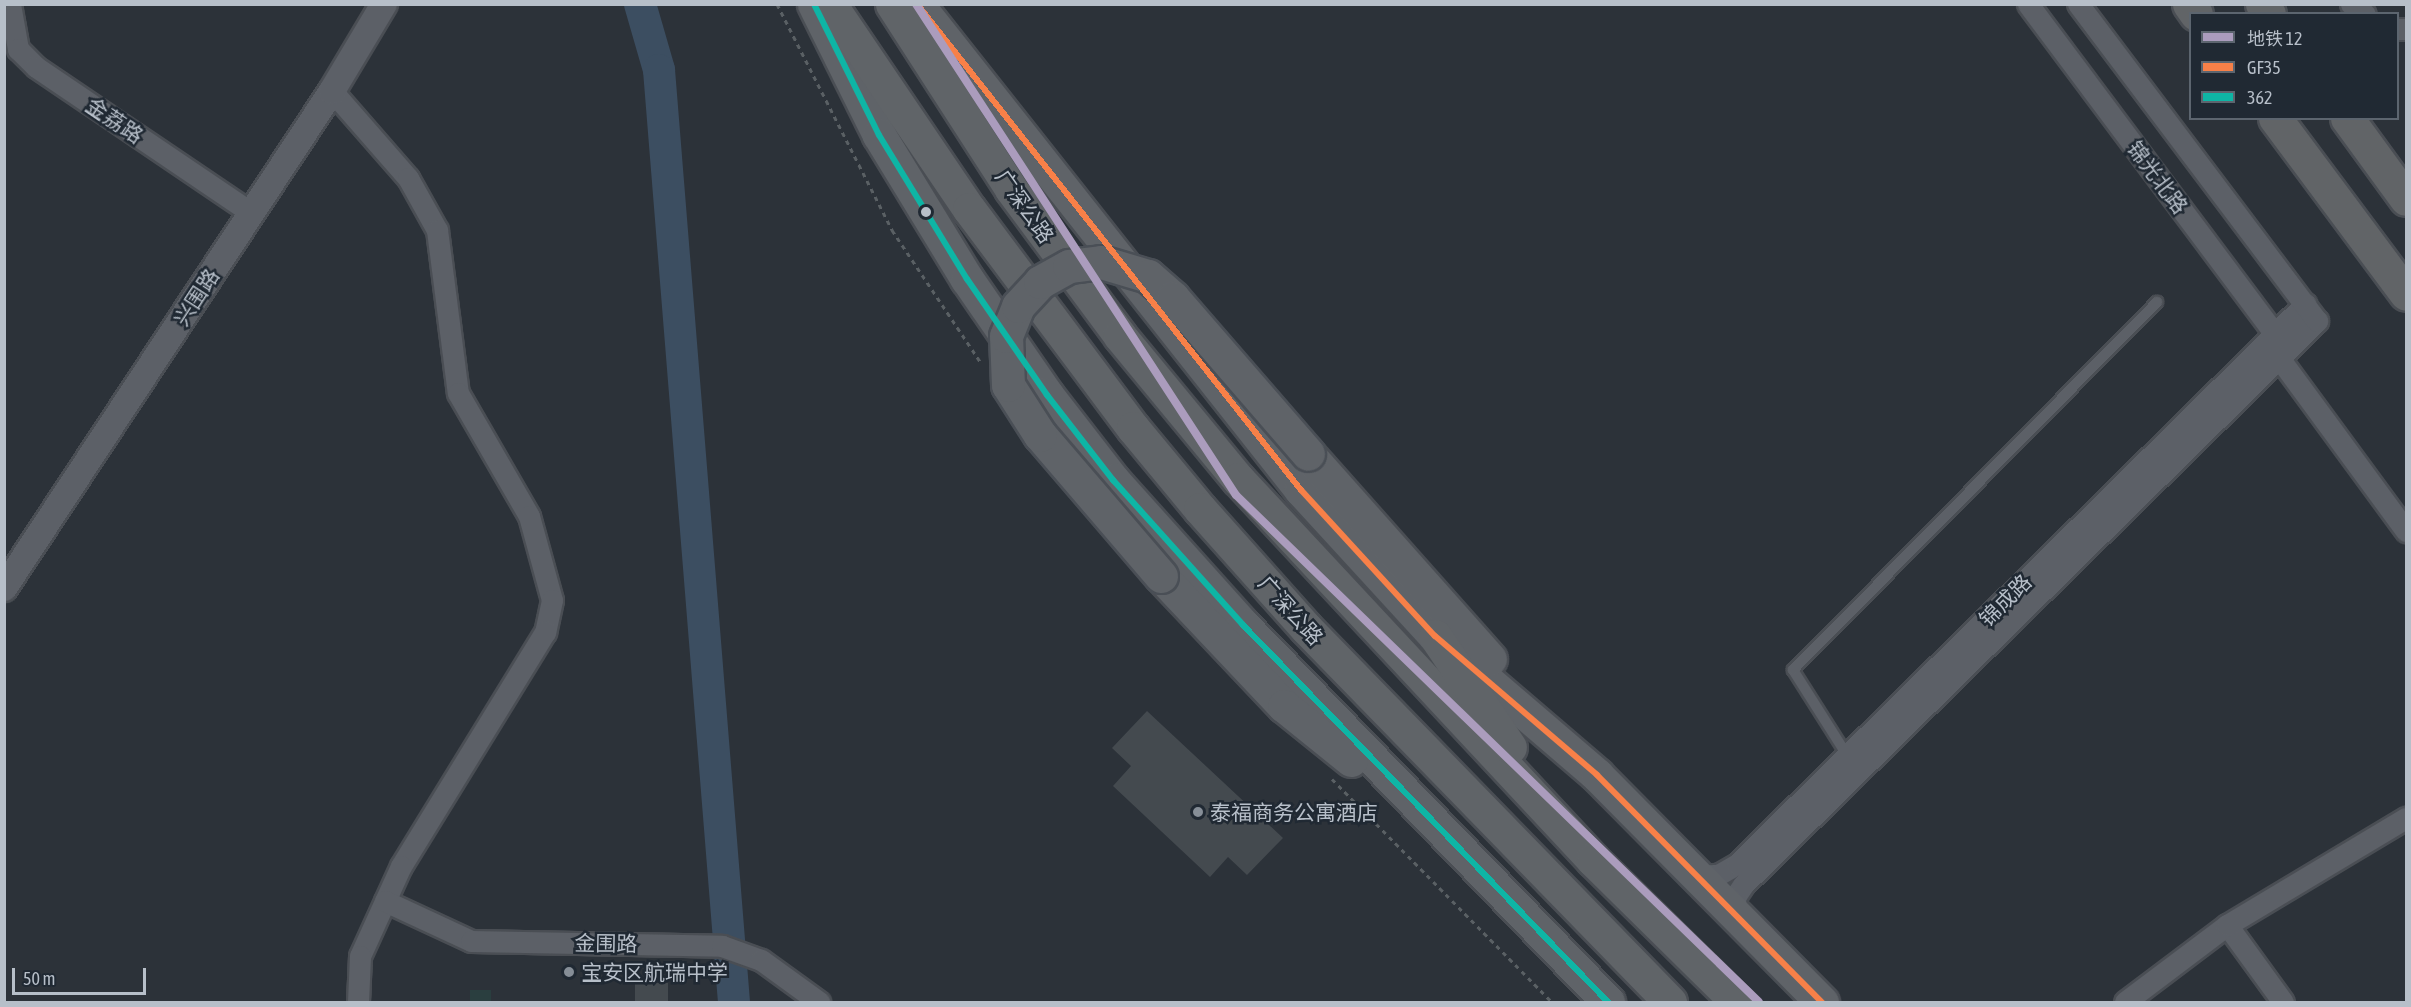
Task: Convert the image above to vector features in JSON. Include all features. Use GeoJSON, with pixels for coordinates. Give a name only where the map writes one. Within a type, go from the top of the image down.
{"type":"FeatureCollection","features":[{"type":"Feature","properties":{"kind":"highway","name":"广深公路"},"geometry":{"type":"LineString","coordinates":[[830,4],[969,209],[1170,473],[1314,636],[1670,1002]]}},
{"type":"Feature","properties":{"kind":"highway","name":"广深公路"},"geometry":{"type":"LineString","coordinates":[[892,4],[1011,189],[1176,406],[1351,604],[1593,860],[1737,1002]]}},
{"type":"Feature","properties":{"kind":"highway"},"geometry":{"type":"LineString","coordinates":[[2276,120],[2406,294]]}},
{"type":"Feature","properties":{"kind":"highway"},"geometry":{"type":"LineString","coordinates":[[2348,120],[2406,199]]}},
{"type":"Feature","properties":{"kind":"highway"},"geometry":{"type":"LineString","coordinates":[[1435,636],[1502,736],[1593,860]]}},
{"type":"Feature","properties":{"kind":"main road"},"geometry":{"type":"LineString","coordinates":[[814,4],[879,135],[967,279],[1047,395],[1113,480],[1243,625],[1445,834],[1582,988],[1608,1002]]}},
{"type":"Feature","properties":{"kind":"main road"},"geometry":{"type":"LineString","coordinates":[[916,4],[1301,490],[1435,636],[1597,776]]}},
{"type":"Feature","properties":{"kind":"main road"},"geometry":{"type":"LineString","coordinates":[[1445,834],[1284,706],[1161,576],[1040,435],[1008,385],[1005,336],[1018,306],[1040,282],[1069,266],[1101,262],[1148,276],[1173,298],[1308,454],[1597,776],[1822,1002]]}},
{"type":"Feature","properties":{"kind":"street","name":"金荔路"},"geometry":{"type":"LineString","coordinates":[[10,4],[18,49],[36,67],[252,213]]}},
{"type":"Feature","properties":{"kind":"street","name":"兴围路"},"geometry":{"type":"LineString","coordinates":[[4,588],[332,91],[384,4]]}},
{"type":"Feature","properties":{"kind":"street","name":"锦光北路"},"geometry":{"type":"LineString","coordinates":[[2028,4],[2280,347],[2406,531]]}},
{"type":"Feature","properties":{"kind":"street","name":"锦光北路"},"geometry":{"type":"LineString","coordinates":[[2078,4],[2311,313]]}},
{"type":"Feature","properties":{"kind":"street"},"geometry":{"type":"LineString","coordinates":[[332,91],[408,178],[437,230],[458,393],[529,516],[552,600],[545,632],[401,866],[360,956],[358,1002]]}},
{"type":"Feature","properties":{"kind":"street","name":"锦成路"},"geometry":{"type":"LineString","coordinates":[[1736,916],[1735,897],[1743,885],[2280,347],[2311,313]]}},
{"type":"Feature","properties":{"kind":"street","name":"锦成路"},"geometry":{"type":"LineString","coordinates":[[1696,876],[1718,875],[1737,864],[1847,755],[2280,347]]}},
{"type":"Feature","properties":{"kind":"street"},"geometry":{"type":"LineString","coordinates":[[2125,1002],[2227,926],[2406,818]]}},
{"type":"Feature","properties":{"kind":"street","name":"金围路"},"geometry":{"type":"LineString","coordinates":[[385,901],[471,941],[722,946],[761,960],[819,1002]]}},
{"type":"Feature","properties":{"kind":"street"},"geometry":{"type":"LineString","coordinates":[[2227,926],[2283,1002]]}},
{"type":"Feature","properties":{"kind":"lane"},"geometry":{"type":"LineString","coordinates":[[1847,755],[1793,670],[2157,302]]}},
{"type":"Feature","properties":{"kind":"green space"},"geometry":{"type":"Polygon","coordinates":[[[470,990],[491,990],[491,1002],[470,1002],[470,990]]]}},
{"type":"Feature","properties":{"kind":"building","name":"泰福商务公寓酒店"},"geometry":{"type":"Polygon","coordinates":[[[1147,711],[1283,838],[1247,875],[1228,857],[1210,877],[1113,786],[1131,766],[1112,748],[1147,711]]]}},
{"type":"Feature","properties":{"kind":"building"},"geometry":{"type":"Polygon","coordinates":[[[635,983],[668,983],[668,1002],[635,1002],[635,983]]]}},
{"type":"Feature","properties":{"kind":"waterway"},"geometry":{"type":"LineString","coordinates":[[640,4],[659,70],[734,1002]]}},
{"type":"Feature","properties":{"kind":"metro line","name":"12"},"geometry":{"type":"LineString","coordinates":[[916,4],[1236,495],[1759,1002]]}},
{"type":"Feature","properties":{"kind":"transit line","name":"362"},"geometry":{"type":"LineString","coordinates":[[814,4],[879,135],[967,279],[1047,395],[1113,480],[1243,625],[1608,1002]]}},
{"type":"Feature","properties":{"kind":"transit line","name":"GF35"},"geometry":{"type":"LineString","coordinates":[[917,4],[1301,490],[1435,636],[1597,775],[1822,1002]]}},
{"type":"Feature","properties":{"kind":"place","name":"泰福商务公寓酒店"},"geometry":{"type":"Point","coordinates":[1198,812]}},
{"type":"Feature","properties":{"kind":"place","name":"宝安区航瑞中学"},"geometry":{"type":"Point","coordinates":[569,972]}}]}
